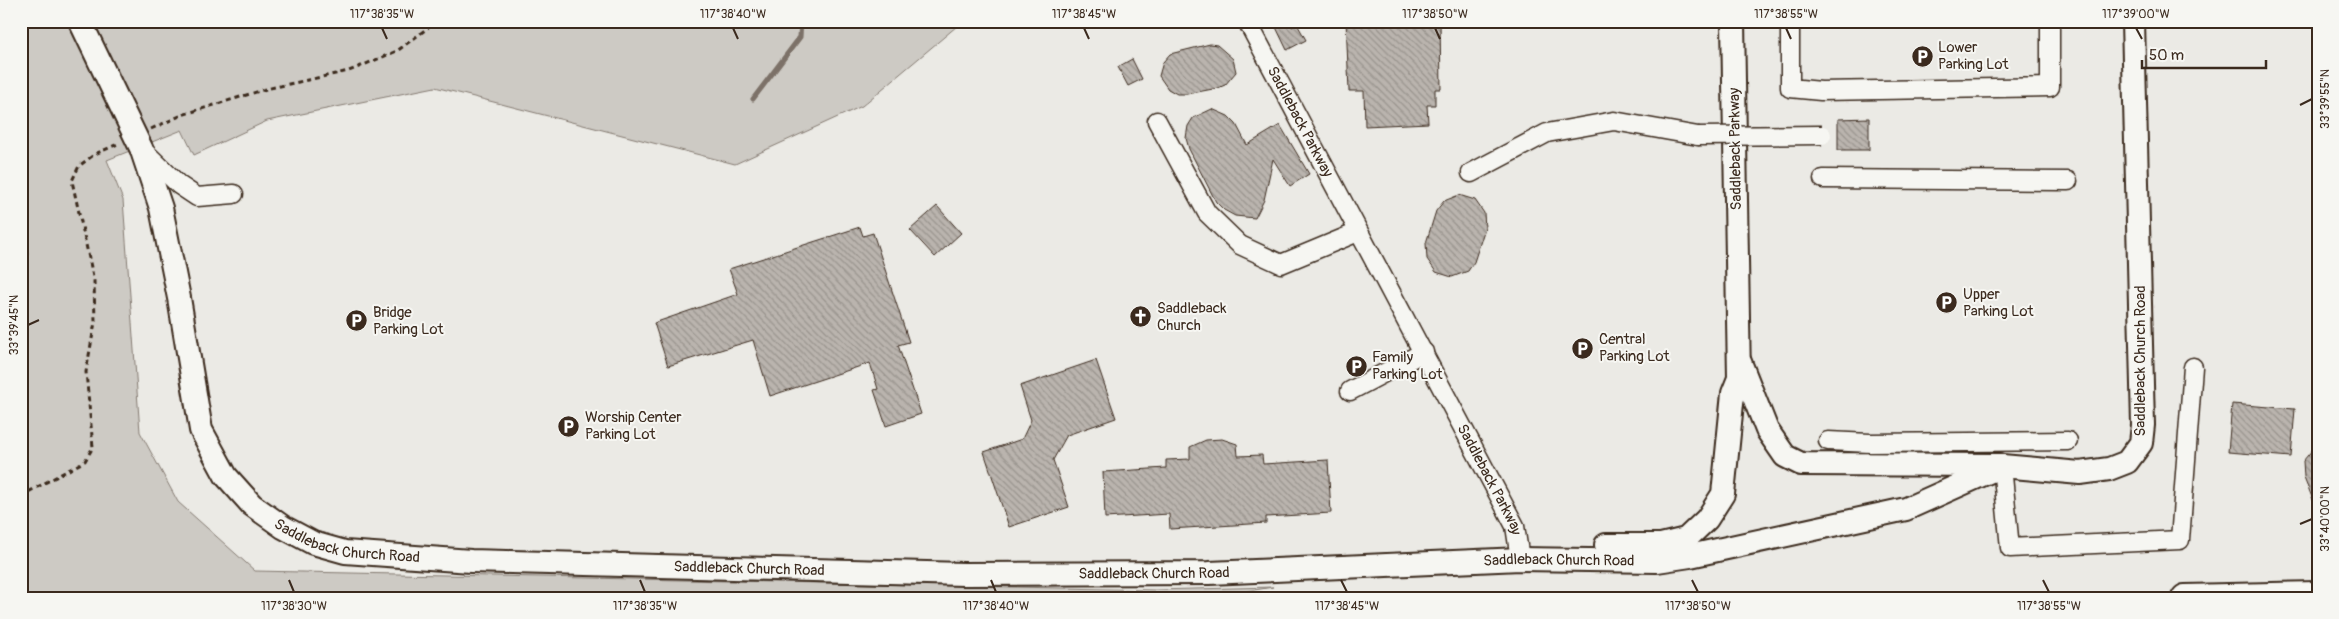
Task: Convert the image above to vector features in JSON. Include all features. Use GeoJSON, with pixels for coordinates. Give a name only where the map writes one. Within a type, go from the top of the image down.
{"type":"FeatureCollection","features":[{"type":"Feature","properties":{"kind":"highway"},"geometry":{"type":"LineString","coordinates":[[2185,598],[2318,595]]}},
{"type":"Feature","properties":{"kind":"main road","name":"Saddleback Church Road"},"geometry":{"type":"LineString","coordinates":[[80,21],[141,148],[161,208],[179,298],[200,430],[226,476],[252,505],[282,527],[313,543],[345,552],[471,561],[964,574],[1209,572],[1520,558],[1656,561],[1690,556],[1906,509],[2002,466],[2080,473],[2109,469],[2127,462],[2141,443],[2143,425],[2133,21]]}},
{"type":"Feature","properties":{"kind":"main road","name":"Saddleback Parkway"},"geometry":{"type":"LineString","coordinates":[[1520,558],[1556,545],[1661,545],[1686,539],[1707,519],[1723,494],[1733,394],[1739,378],[1733,21]]}},
{"type":"Feature","properties":{"kind":"main road"},"geometry":{"type":"LineString","coordinates":[[1738,358],[1767,430],[1785,456],[1801,464],[2002,466]]}},
{"type":"Feature","properties":{"kind":"street","name":"Saddleback Parkway"},"geometry":{"type":"LineString","coordinates":[[1248,21],[1515,526],[1520,558]]}},
{"type":"Feature","properties":{"kind":"street"},"geometry":{"type":"LineString","coordinates":[[1790,21],[1790,88],[1821,91],[2050,87],[2050,21]]}},
{"type":"Feature","properties":{"kind":"street"},"geometry":{"type":"LineString","coordinates":[[1471,173],[1547,133],[1614,121],[1698,136],[1822,135]]}},
{"type":"Feature","properties":{"kind":"street"},"geometry":{"type":"LineString","coordinates":[[1157,122],[1207,214],[1240,245],[1281,264],[1358,232]]}},
{"type":"Feature","properties":{"kind":"street"},"geometry":{"type":"LineString","coordinates":[[141,148],[179,185],[196,198],[234,194]]}},
{"type":"Feature","properties":{"kind":"street"},"geometry":{"type":"LineString","coordinates":[[1823,179],[2068,181]]}},
{"type":"Feature","properties":{"kind":"street"},"geometry":{"type":"LineString","coordinates":[[1350,391],[1424,352]]}},
{"type":"Feature","properties":{"kind":"street"},"geometry":{"type":"LineString","coordinates":[[2002,466],[2010,548],[2180,540],[2193,367]]}},
{"type":"Feature","properties":{"kind":"street"},"geometry":{"type":"LineString","coordinates":[[1828,441],[1870,443],[2068,441]]}},
{"type":"Feature","properties":{"kind":"path"},"geometry":{"type":"LineString","coordinates":[[1114,26],[1118,21]]}},
{"type":"Feature","properties":{"kind":"shaded area"},"geometry":{"type":"Polygon","coordinates":[[[21,21],[963,21],[862,106],[735,164],[435,87],[267,121],[194,155],[182,130],[107,160],[123,200],[140,432],[178,502],[255,571],[1155,590],[1273,587],[1206,598],[21,598],[21,21]]]}},
{"type":"Feature","properties":{"kind":"building"},"geometry":{"type":"Polygon","coordinates":[[[1273,21],[1289,21],[1292,27],[1297,24],[1306,40],[1287,50],[1273,21]]]}},
{"type":"Feature","properties":{"kind":"building"},"geometry":{"type":"Polygon","coordinates":[[[1346,21],[1440,21],[1441,89],[1435,89],[1435,105],[1427,105],[1428,123],[1365,126],[1364,91],[1349,91],[1346,21]]]}},
{"type":"Feature","properties":{"kind":"building"},"geometry":{"type":"Polygon","coordinates":[[[1210,44],[1217,45],[1233,59],[1236,72],[1225,85],[1187,94],[1177,94],[1168,89],[1159,76],[1163,62],[1170,54],[1210,44]]]}},
{"type":"Feature","properties":{"kind":"building"},"geometry":{"type":"Polygon","coordinates":[[[1132,59],[1142,79],[1128,86],[1118,67],[1132,59]]]}},
{"type":"Feature","properties":{"kind":"building"},"geometry":{"type":"Polygon","coordinates":[[[1212,109],[1228,116],[1236,124],[1247,145],[1280,125],[1309,174],[1290,186],[1273,159],[1264,200],[1255,218],[1235,216],[1224,210],[1216,202],[1189,149],[1186,138],[1188,126],[1193,118],[1212,109]]]}},
{"type":"Feature","properties":{"kind":"building"},"geometry":{"type":"Polygon","coordinates":[[[1869,118],[1869,150],[1838,150],[1838,119],[1869,118]]]}},
{"type":"Feature","properties":{"kind":"building"},"geometry":{"type":"Polygon","coordinates":[[[1459,195],[1475,200],[1484,213],[1485,228],[1474,262],[1468,271],[1452,277],[1436,272],[1427,259],[1426,243],[1436,211],[1444,201],[1459,195]]]}},
{"type":"Feature","properties":{"kind":"building"},"geometry":{"type":"Polygon","coordinates":[[[937,206],[961,233],[935,257],[910,230],[937,206]]]}},
{"type":"Feature","properties":{"kind":"building"},"geometry":{"type":"Polygon","coordinates":[[[860,227],[863,236],[873,233],[909,342],[898,345],[921,414],[886,426],[874,390],[878,389],[870,363],[770,396],[753,340],[668,366],[654,323],[738,294],[729,269],[860,227]]]}},
{"type":"Feature","properties":{"kind":"building"},"geometry":{"type":"Polygon","coordinates":[[[1096,360],[1116,418],[1067,435],[1053,460],[1069,507],[1009,527],[984,452],[1022,439],[1031,420],[1020,386],[1096,360]]]}},
{"type":"Feature","properties":{"kind":"building"},"geometry":{"type":"Polygon","coordinates":[[[2232,404],[2295,409],[2291,457],[2228,452],[2232,404]]]}},
{"type":"Feature","properties":{"kind":"building"},"geometry":{"type":"Polygon","coordinates":[[[1222,439],[1237,444],[1238,456],[1262,455],[1263,464],[1328,460],[1331,513],[1266,517],[1266,523],[1170,529],[1169,514],[1105,518],[1103,472],[1166,468],[1166,460],[1190,459],[1190,447],[1206,440],[1222,439]]]}},
{"type":"Feature","properties":{"kind":"building"},"geometry":{"type":"Polygon","coordinates":[[[2318,443],[2317,510],[2304,477],[2303,461],[2318,443]]]}},
{"type":"Feature","properties":{"kind":"waterway"},"geometry":{"type":"LineString","coordinates":[[753,99],[800,37],[801,21]]}},
{"type":"Feature","properties":{"kind":"waterway"},"geometry":{"type":"LineString","coordinates":[[21,179],[26,257],[21,309]]}},
{"type":"Feature","properties":{"kind":"place","name":"Lower Parking Lot"},"geometry":{"type":"Point","coordinates":[1922,56]}},
{"type":"Feature","properties":{"kind":"place","name":"Upper Parking Lot"},"geometry":{"type":"Point","coordinates":[1947,303]}},
{"type":"Feature","properties":{"kind":"place","name":"Saddleback Church"},"geometry":{"type":"Point","coordinates":[1141,317]}},
{"type":"Feature","properties":{"kind":"place","name":"Bridge Parking Lot"},"geometry":{"type":"Point","coordinates":[357,321]}},
{"type":"Feature","properties":{"kind":"place","name":"Central Parking Lot"},"geometry":{"type":"Point","coordinates":[1583,348]}},
{"type":"Feature","properties":{"kind":"place","name":"Family Parking Lot"},"geometry":{"type":"Point","coordinates":[1356,366]}},
{"type":"Feature","properties":{"kind":"place","name":"Worship Center Parking Lot"},"geometry":{"type":"Point","coordinates":[569,426]}}]}
